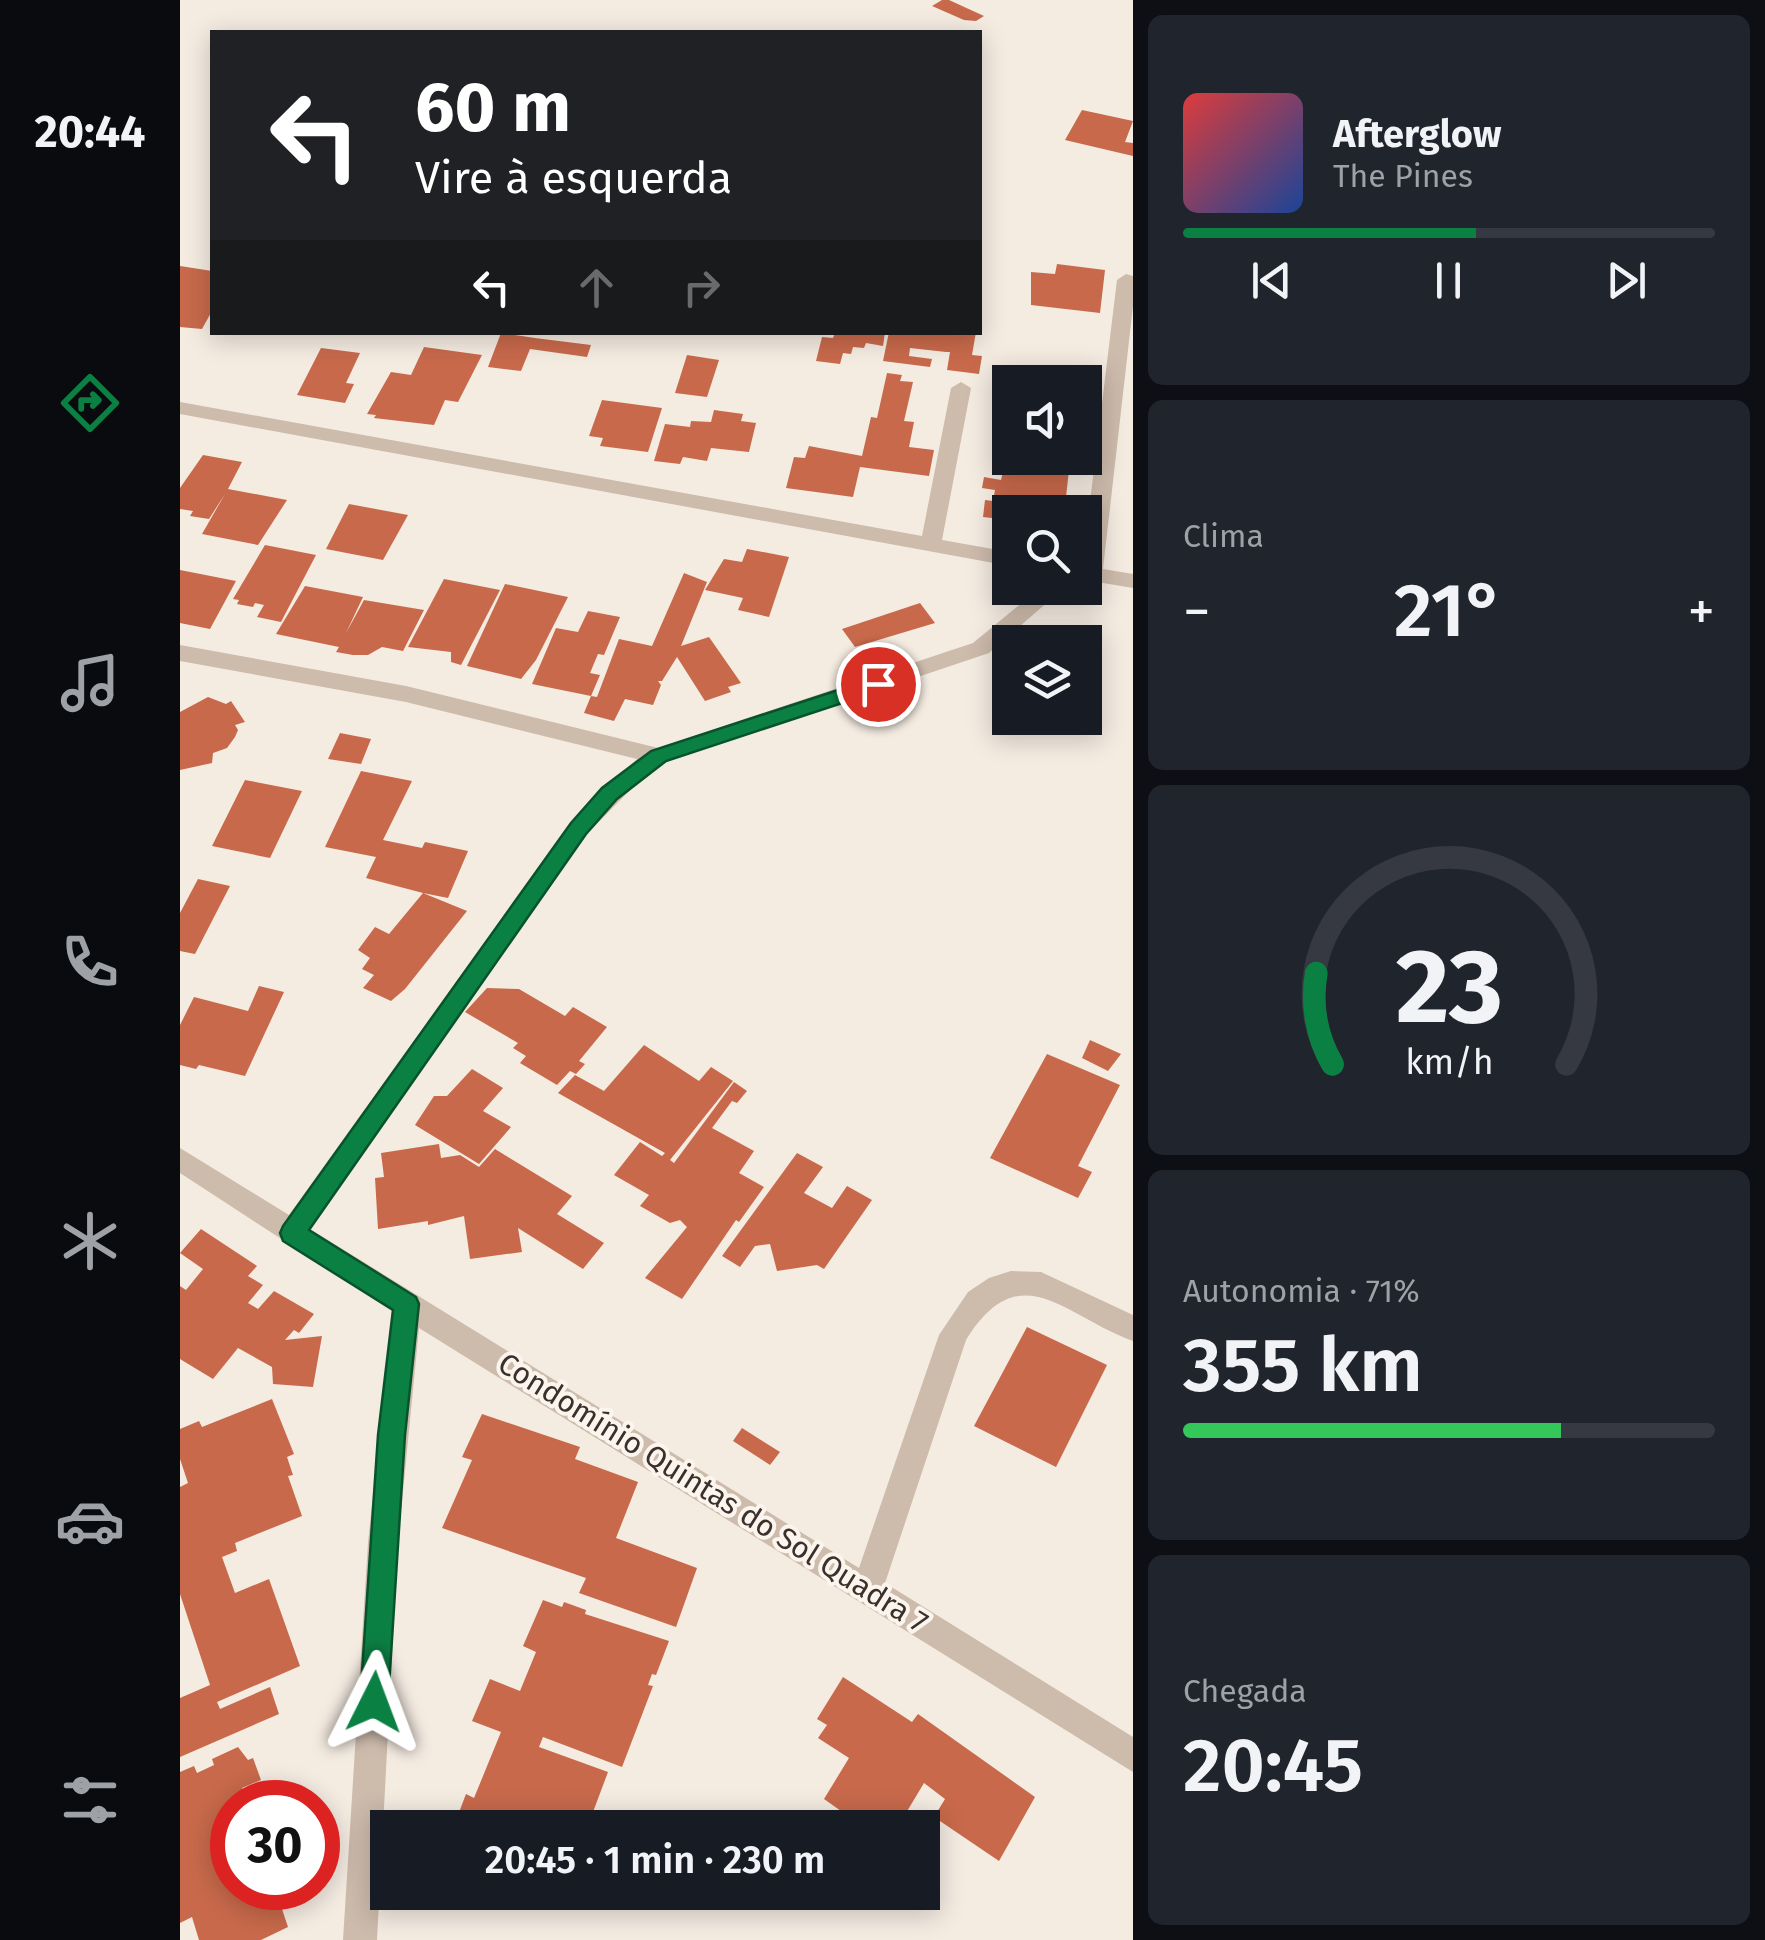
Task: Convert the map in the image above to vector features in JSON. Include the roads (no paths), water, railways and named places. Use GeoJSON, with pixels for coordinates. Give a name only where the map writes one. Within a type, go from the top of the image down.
{"type":"FeatureCollection","features":[{"type":"Feature","properties":{"kind":"street"},"geometry":{"type":"LineString","coordinates":[[1099,495],[1126,280]]}},
{"type":"Feature","properties":{"kind":"street"},"geometry":{"type":"LineString","coordinates":[[931,543],[961,388]]}},
{"type":"Feature","properties":{"kind":"street"},"geometry":{"type":"LineString","coordinates":[[180,408],[992,555]]}},
{"type":"Feature","properties":{"kind":"street"},"geometry":{"type":"LineString","coordinates":[[1102,575],[1132,581]]}},
{"type":"Feature","properties":{"kind":"street"},"geometry":{"type":"LineString","coordinates":[[292,1233],[578,828],[632,774],[658,756],[981,648],[1034,605]]}},
{"type":"Feature","properties":{"kind":"street"},"geometry":{"type":"LineString","coordinates":[[180,653],[406,694],[658,756]]}},
{"type":"Feature","properties":{"kind":"street","name":"Condomínio Quintas do Sol Quadra 7"},"geometry":{"type":"LineString","coordinates":[[180,1159],[292,1233],[868,1587],[1132,1756]]}},
{"type":"Feature","properties":{"kind":"street"},"geometry":{"type":"LineString","coordinates":[[868,1587],[954,1336],[970,1306],[1004,1283],[1024,1281],[1041,1284],[1132,1329]]}},
{"type":"Feature","properties":{"kind":"street"},"geometry":{"type":"LineString","coordinates":[[360,1940],[383,1544],[406,1304]]}}]}
